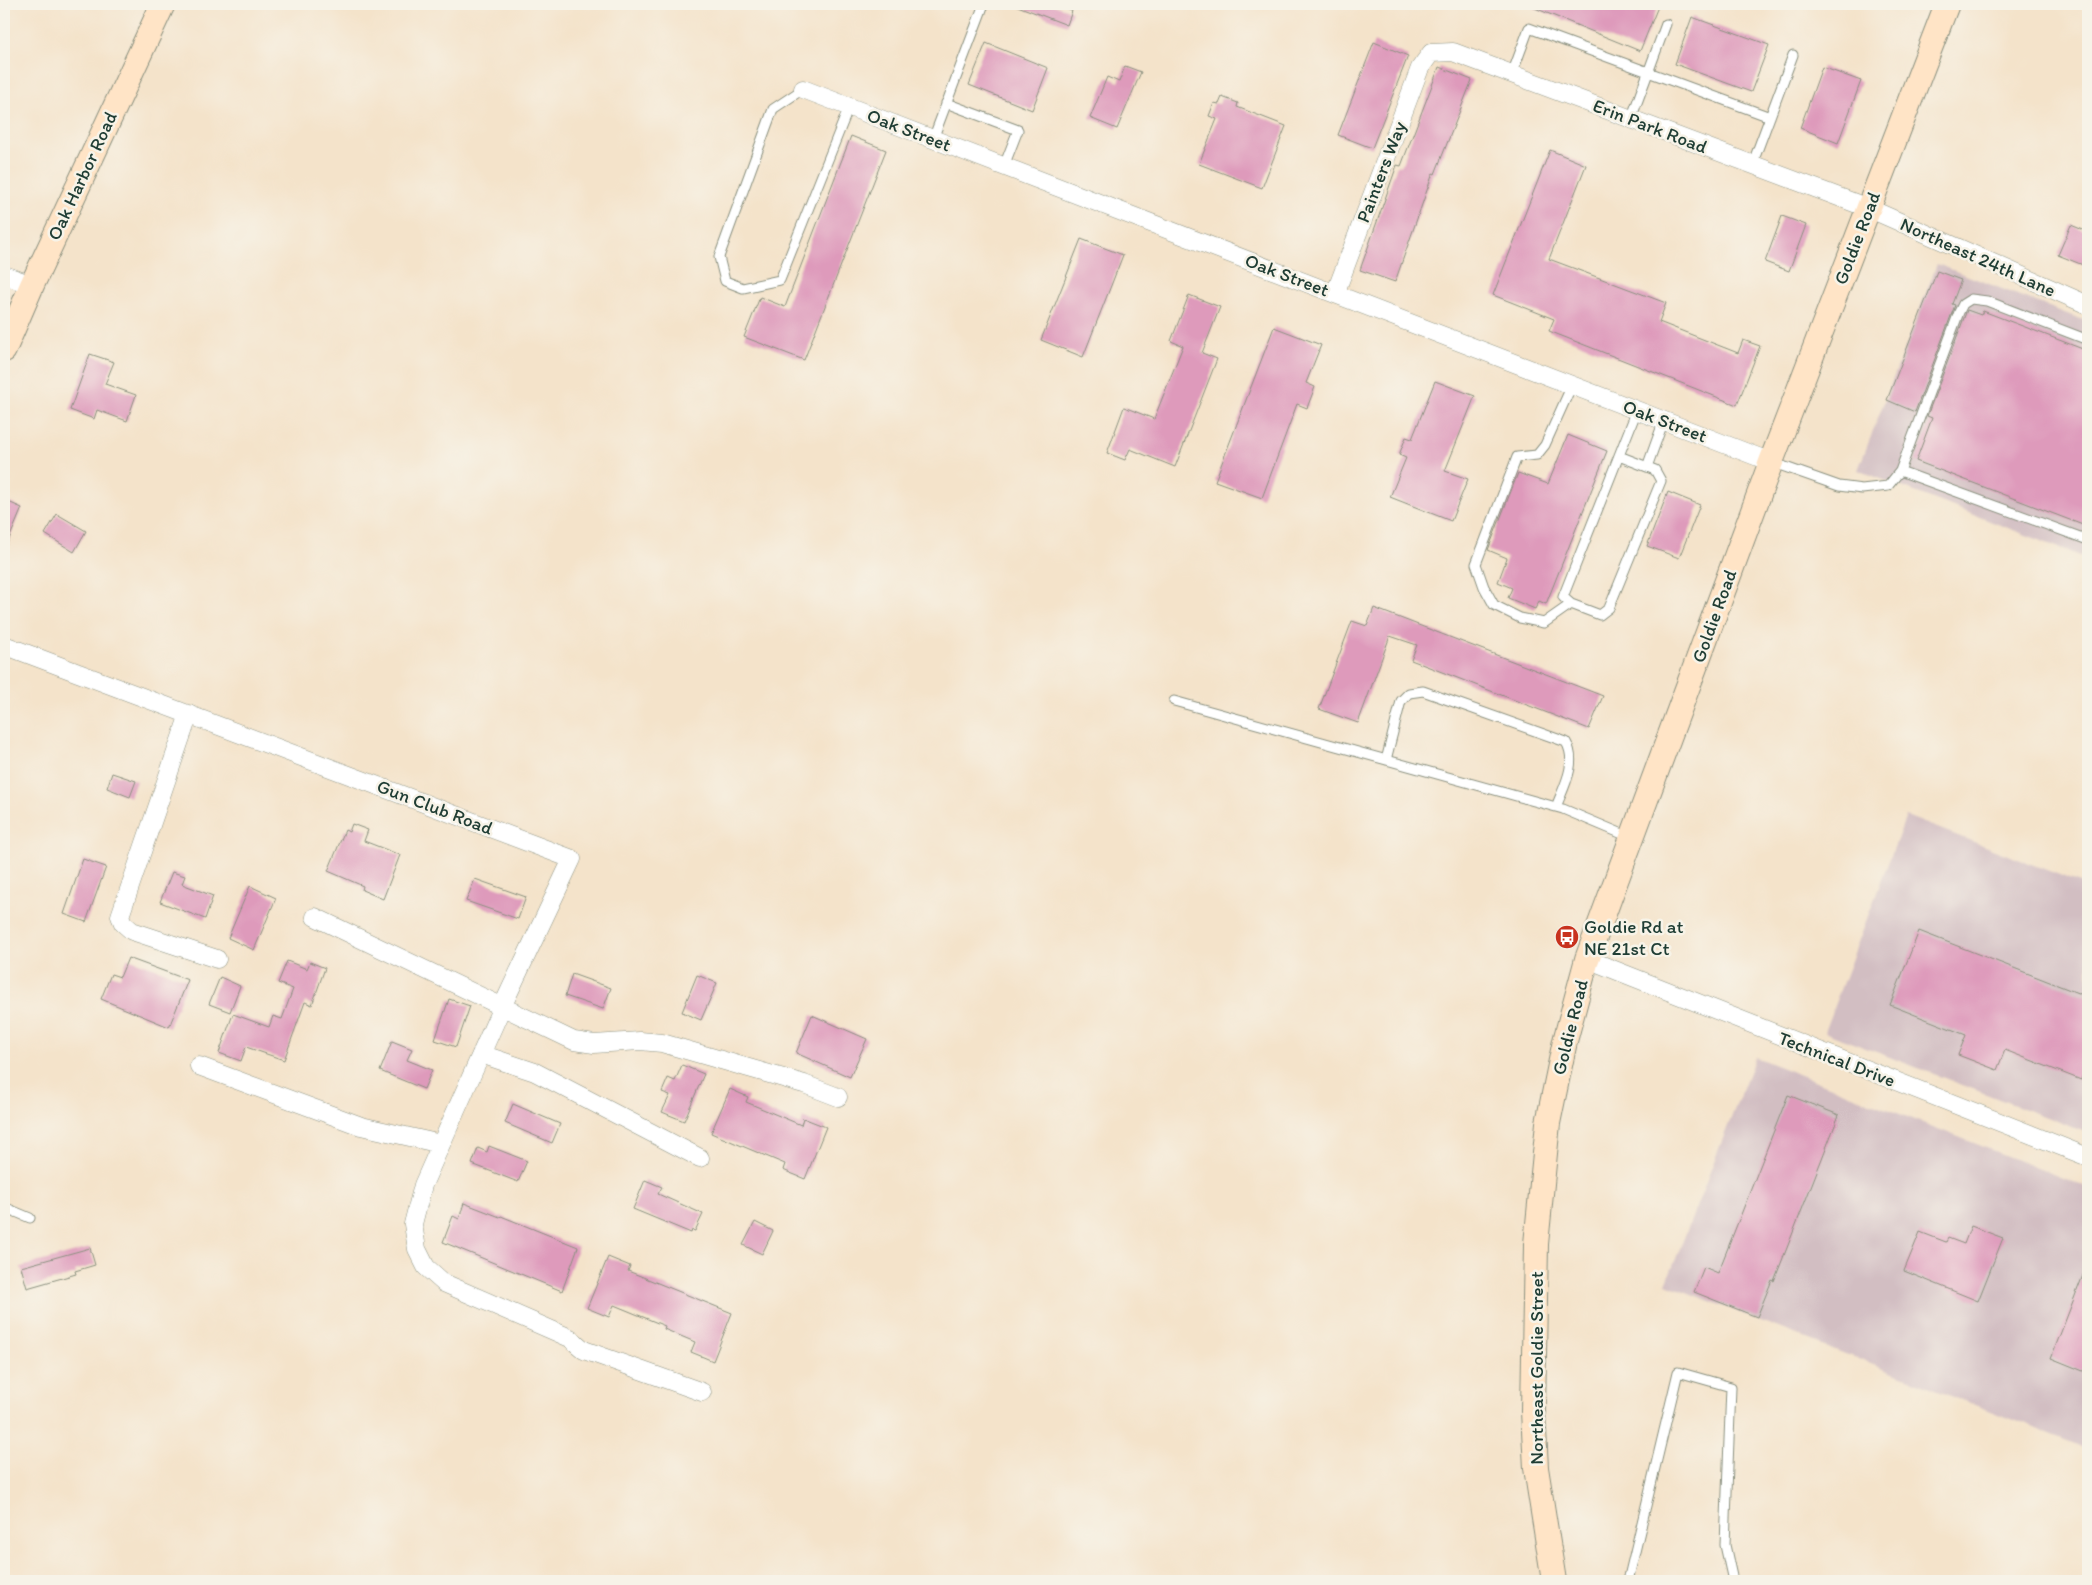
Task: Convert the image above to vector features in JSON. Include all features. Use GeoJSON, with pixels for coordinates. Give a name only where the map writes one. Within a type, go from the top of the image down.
{"type":"FeatureCollection","features":[{"type":"Feature","properties":{"kind":"street","name":"Oak Harbor Road"},"geometry":{"type":"LineString","coordinates":[[4,350],[32,285],[163,4]]}},
{"type":"Feature","properties":{"kind":"street","name":"Goldie Road"},"geometry":{"type":"LineString","coordinates":[[1536,1244],[1548,1123],[1565,1041],[1587,960],[1771,462],[1947,4]]}},
{"type":"Feature","properties":{"kind":"street","name":"Erin Park Road"},"geometry":{"type":"LineString","coordinates":[[1431,53],[1453,52],[1868,208]]}},
{"type":"Feature","properties":{"kind":"street","name":"Painters Way"},"geometry":{"type":"LineString","coordinates":[[1335,294],[1420,68],[1431,53]]}},
{"type":"Feature","properties":{"kind":"street","name":"Oak Street"},"geometry":{"type":"LineString","coordinates":[[803,89],[1771,462]]}},
{"type":"Feature","properties":{"kind":"street","name":"Northeast 24th Lane"},"geometry":{"type":"LineString","coordinates":[[1868,208],[2088,305]]}},
{"type":"Feature","properties":{"kind":"street"},"geometry":{"type":"LineString","coordinates":[[4,276],[32,285]]}},
{"type":"Feature","properties":{"kind":"street","name":"Gun Club Road"},"geometry":{"type":"LineString","coordinates":[[4,645],[572,859],[502,1007],[423,1185],[413,1224],[417,1249],[426,1267],[444,1283],[570,1338],[584,1350],[702,1392]]}},
{"type":"Feature","properties":{"kind":"street"},"geometry":{"type":"LineString","coordinates":[[189,714],[120,916],[123,923],[132,931],[217,959]]}},
{"type":"Feature","properties":{"kind":"street"},"geometry":{"type":"LineString","coordinates":[[315,917],[574,1040],[594,1044],[640,1041],[662,1043],[804,1084],[838,1097]]}},
{"type":"Feature","properties":{"kind":"street","name":"Technical Drive"},"geometry":{"type":"LineString","coordinates":[[1587,960],[2088,1157]]}},
{"type":"Feature","properties":{"kind":"street"},"geometry":{"type":"LineString","coordinates":[[481,1054],[535,1072],[700,1158]]}},
{"type":"Feature","properties":{"kind":"street"},"geometry":{"type":"LineString","coordinates":[[198,1066],[361,1126],[441,1144]]}},
{"type":"Feature","properties":{"kind":"street","name":"Northeast Goldie Street"},"geometry":{"type":"LineString","coordinates":[[1536,1244],[1533,1412],[1536,1468],[1554,1581]]}},
{"type":"Feature","properties":{"kind":"lane"},"geometry":{"type":"LineString","coordinates":[[933,139],[984,4]]}},
{"type":"Feature","properties":{"kind":"lane"},"geometry":{"type":"LineString","coordinates":[[1631,119],[1666,24]]}},
{"type":"Feature","properties":{"kind":"lane"},"geometry":{"type":"LineString","coordinates":[[1512,74],[1529,28],[1770,117]]}},
{"type":"Feature","properties":{"kind":"lane"},"geometry":{"type":"LineString","coordinates":[[1752,164],[1793,55]]}},
{"type":"Feature","properties":{"kind":"lane"},"geometry":{"type":"LineString","coordinates":[[803,89],[773,109],[719,257],[725,281],[743,288],[780,280],[849,106]]}},
{"type":"Feature","properties":{"kind":"lane"},"geometry":{"type":"LineString","coordinates":[[946,103],[1018,130],[1004,166]]}},
{"type":"Feature","properties":{"kind":"lane"},"geometry":{"type":"LineString","coordinates":[[1771,462],[1840,486],[1862,489],[1888,486],[1900,470],[1958,312],[1963,304],[1970,299],[1987,301],[2088,340]]}},
{"type":"Feature","properties":{"kind":"lane"},"geometry":{"type":"LineString","coordinates":[[1571,604],[1544,623],[1520,618],[1494,605],[1484,587],[1476,564],[1517,458],[1537,455],[1545,445],[1572,385]]}},
{"type":"Feature","properties":{"kind":"lane"},"geometry":{"type":"LineString","coordinates":[[1619,456],[1655,470],[1660,481],[1609,608],[1600,616],[1571,604],[1563,597],[1637,410]]}},
{"type":"Feature","properties":{"kind":"lane"},"geometry":{"type":"LineString","coordinates":[[1647,467],[1664,420]]}},
{"type":"Feature","properties":{"kind":"lane"},"geometry":{"type":"LineString","coordinates":[[1900,470],[2088,540]]}},
{"type":"Feature","properties":{"kind":"lane"},"geometry":{"type":"LineString","coordinates":[[1386,760],[1401,701],[1409,694],[1423,691],[1566,742],[1570,750],[1572,763],[1556,807]]}},
{"type":"Feature","properties":{"kind":"lane"},"geometry":{"type":"LineString","coordinates":[[1174,701],[1556,807],[1632,838]]}},
{"type":"Feature","properties":{"kind":"lane"},"geometry":{"type":"LineString","coordinates":[[4,1206],[30,1218]]}},
{"type":"Feature","properties":{"kind":"lane"},"geometry":{"type":"LineString","coordinates":[[1628,1581],[1678,1372],[1731,1386],[1725,1545],[1733,1581]]}},
{"type":"Feature","properties":{"kind":"shaded area"},"geometry":{"type":"Polygon","coordinates":[[[1937,264],[2088,322],[2088,559],[1858,470],[1937,264]]]}},
{"type":"Feature","properties":{"kind":"shaded area"},"geometry":{"type":"Polygon","coordinates":[[[1906,816],[2088,886],[2088,1133],[1824,1032],[1906,816]]]}},
{"type":"Feature","properties":{"kind":"shaded area"},"geometry":{"type":"Polygon","coordinates":[[[1755,1057],[2088,1188],[2088,1449],[1666,1284],[1755,1057]]]}},
{"type":"Feature","properties":{"kind":"building"},"geometry":{"type":"Polygon","coordinates":[[[1015,4],[1051,4],[1072,11],[1067,25],[1015,4]]]}},
{"type":"Feature","properties":{"kind":"building"},"geometry":{"type":"Polygon","coordinates":[[[1525,4],[1659,4],[1640,51],[1525,4]]]}},
{"type":"Feature","properties":{"kind":"building"},"geometry":{"type":"Polygon","coordinates":[[[1692,17],[1769,45],[1751,92],[1675,64],[1692,17]]]}},
{"type":"Feature","properties":{"kind":"building"},"geometry":{"type":"Polygon","coordinates":[[[1374,42],[1408,56],[1372,148],[1338,135],[1374,42]]]}},
{"type":"Feature","properties":{"kind":"building"},"geometry":{"type":"Polygon","coordinates":[[[986,43],[1048,68],[1032,110],[969,85],[986,43]]]}},
{"type":"Feature","properties":{"kind":"building"},"geometry":{"type":"Polygon","coordinates":[[[1125,66],[1141,72],[1117,129],[1090,118],[1107,77],[1119,82],[1125,66]]]}},
{"type":"Feature","properties":{"kind":"building"},"geometry":{"type":"Polygon","coordinates":[[[1439,67],[1472,80],[1435,174],[1433,173],[1395,282],[1360,270],[1397,165],[1401,166],[1439,67]]]}},
{"type":"Feature","properties":{"kind":"building"},"geometry":{"type":"Polygon","coordinates":[[[1822,67],[1861,81],[1838,143],[1800,128],[1822,67]]]}},
{"type":"Feature","properties":{"kind":"building"},"geometry":{"type":"Polygon","coordinates":[[[1222,97],[1238,103],[1237,107],[1286,126],[1262,188],[1199,164],[1217,119],[1209,116],[1214,103],[1219,104],[1222,97]]]}},
{"type":"Feature","properties":{"kind":"building"},"geometry":{"type":"Polygon","coordinates":[[[851,136],[886,150],[804,360],[744,337],[760,297],[785,307],[851,136]]]}},
{"type":"Feature","properties":{"kind":"building"},"geometry":{"type":"Polygon","coordinates":[[[1550,150],[1586,165],[1549,259],[1666,303],[1659,322],[1738,353],[1743,340],[1760,346],[1737,405],[1549,331],[1554,319],[1493,295],[1550,150]]]}},
{"type":"Feature","properties":{"kind":"building"},"geometry":{"type":"Polygon","coordinates":[[[1782,216],[1806,225],[1789,271],[1765,262],[1782,216]]]}},
{"type":"Feature","properties":{"kind":"building"},"geometry":{"type":"Polygon","coordinates":[[[2071,225],[2088,232],[2088,267],[2058,255],[2071,225]]]}},
{"type":"Feature","properties":{"kind":"building"},"geometry":{"type":"Polygon","coordinates":[[[1081,239],[1123,255],[1083,357],[1041,340],[1081,239]]]}},
{"type":"Feature","properties":{"kind":"building"},"geometry":{"type":"Polygon","coordinates":[[[1937,271],[1961,280],[1952,304],[1955,305],[1915,412],[1887,400],[1937,271]]]}},
{"type":"Feature","properties":{"kind":"building"},"geometry":{"type":"Polygon","coordinates":[[[1189,295],[1220,307],[1202,353],[1217,359],[1175,467],[1130,449],[1125,460],[1107,453],[1124,407],[1154,419],[1183,346],[1171,341],[1189,295]]]}},
{"type":"Feature","properties":{"kind":"building"},"geometry":{"type":"Polygon","coordinates":[[[1967,310],[1981,315],[1983,311],[2088,351],[2088,527],[1916,461],[1932,418],[1927,416],[1967,310]]]}},
{"type":"Feature","properties":{"kind":"building"},"geometry":{"type":"Polygon","coordinates":[[[1274,327],[1321,345],[1306,383],[1315,387],[1307,408],[1297,404],[1262,498],[1215,481],[1274,327]]]}},
{"type":"Feature","properties":{"kind":"building"},"geometry":{"type":"Polygon","coordinates":[[[90,354],[114,362],[105,384],[136,395],[127,421],[97,410],[94,419],[70,410],[90,354]]]}},
{"type":"Feature","properties":{"kind":"building"},"geometry":{"type":"Polygon","coordinates":[[[1435,381],[1475,396],[1445,471],[1468,479],[1451,521],[1390,497],[1406,458],[1399,455],[1406,437],[1412,439],[1435,381]]]}},
{"type":"Feature","properties":{"kind":"building"},"geometry":{"type":"Polygon","coordinates":[[[1568,435],[1607,451],[1546,604],[1539,601],[1535,609],[1508,598],[1512,588],[1498,582],[1507,558],[1488,550],[1518,473],[1548,484],[1568,435]]]}},
{"type":"Feature","properties":{"kind":"building"},"geometry":{"type":"Polygon","coordinates":[[[1668,492],[1700,505],[1679,558],[1647,546],[1668,492]]]}},
{"type":"Feature","properties":{"kind":"building"},"geometry":{"type":"Polygon","coordinates":[[[4,500],[22,508],[4,551],[4,500]]]}},
{"type":"Feature","properties":{"kind":"building"},"geometry":{"type":"Polygon","coordinates":[[[57,514],[86,531],[74,552],[45,534],[57,514]]]}},
{"type":"Feature","properties":{"kind":"building"},"geometry":{"type":"Polygon","coordinates":[[[1374,608],[1603,696],[1589,729],[1411,660],[1417,645],[1390,636],[1358,723],[1319,709],[1352,621],[1367,626],[1374,608]]]}},
{"type":"Feature","properties":{"kind":"building"},"geometry":{"type":"Polygon","coordinates":[[[112,773],[136,781],[130,797],[107,788],[112,773]]]}},
{"type":"Feature","properties":{"kind":"building"},"geometry":{"type":"Polygon","coordinates":[[[352,824],[368,830],[364,841],[400,855],[383,899],[362,890],[363,886],[328,871],[345,830],[349,832],[352,824]]]}},
{"type":"Feature","properties":{"kind":"building"},"geometry":{"type":"Polygon","coordinates":[[[83,859],[106,867],[86,922],[64,914],[83,859]]]}},
{"type":"Feature","properties":{"kind":"building"},"geometry":{"type":"Polygon","coordinates":[[[172,872],[185,876],[182,884],[213,896],[205,919],[160,902],[172,872]]]}},
{"type":"Feature","properties":{"kind":"building"},"geometry":{"type":"Polygon","coordinates":[[[475,879],[526,897],[518,919],[466,901],[475,879]]]}},
{"type":"Feature","properties":{"kind":"building"},"geometry":{"type":"Polygon","coordinates":[[[250,886],[276,898],[254,950],[228,938],[250,886]]]}},
{"type":"Feature","properties":{"kind":"building"},"geometry":{"type":"Polygon","coordinates":[[[1919,931],[2088,997],[2088,1061],[2081,1080],[2005,1050],[1997,1070],[1958,1055],[1966,1035],[1890,1005],[1919,931]]]}},
{"type":"Feature","properties":{"kind":"building"},"geometry":{"type":"Polygon","coordinates":[[[128,958],[188,980],[169,1027],[101,999],[111,974],[120,977],[128,958]]]}},
{"type":"Feature","properties":{"kind":"building"},"geometry":{"type":"Polygon","coordinates":[[[287,961],[307,969],[310,962],[325,968],[312,1005],[305,1002],[284,1060],[246,1047],[241,1061],[219,1053],[233,1014],[269,1027],[273,1016],[282,1019],[293,989],[278,983],[287,961]]]}},
{"type":"Feature","properties":{"kind":"building"},"geometry":{"type":"Polygon","coordinates":[[[572,974],[611,988],[603,1009],[565,996],[572,974]]]}},
{"type":"Feature","properties":{"kind":"building"},"geometry":{"type":"Polygon","coordinates":[[[697,975],[717,983],[701,1020],[682,1012],[697,975]]]}},
{"type":"Feature","properties":{"kind":"building"},"geometry":{"type":"Polygon","coordinates":[[[220,977],[240,986],[230,1012],[209,1004],[220,977]]]}},
{"type":"Feature","properties":{"kind":"building"},"geometry":{"type":"Polygon","coordinates":[[[449,999],[470,1006],[456,1047],[435,1040],[449,999]]]}},
{"type":"Feature","properties":{"kind":"building"},"geometry":{"type":"Polygon","coordinates":[[[812,1015],[867,1039],[850,1077],[796,1053],[812,1015]]]}},
{"type":"Feature","properties":{"kind":"building"},"geometry":{"type":"Polygon","coordinates":[[[392,1041],[412,1049],[407,1060],[432,1070],[424,1089],[380,1071],[392,1041]]]}},
{"type":"Feature","properties":{"kind":"building"},"geometry":{"type":"Polygon","coordinates":[[[682,1065],[704,1074],[684,1121],[662,1112],[670,1095],[662,1092],[668,1078],[675,1081],[682,1065]]]}},
{"type":"Feature","properties":{"kind":"building"},"geometry":{"type":"Polygon","coordinates":[[[730,1089],[748,1097],[746,1102],[801,1125],[803,1118],[826,1127],[805,1179],[783,1170],[785,1164],[711,1133],[730,1089]]]}},
{"type":"Feature","properties":{"kind":"building"},"geometry":{"type":"Polygon","coordinates":[[[1788,1095],[1839,1115],[1774,1281],[1772,1280],[1757,1317],[1694,1292],[1704,1267],[1718,1273],[1788,1095]]]}},
{"type":"Feature","properties":{"kind":"building"},"geometry":{"type":"Polygon","coordinates":[[[513,1104],[560,1124],[552,1143],[505,1123],[513,1104]]]}},
{"type":"Feature","properties":{"kind":"building"},"geometry":{"type":"Polygon","coordinates":[[[489,1146],[527,1161],[518,1182],[472,1164],[478,1148],[487,1152],[489,1146]]]}},
{"type":"Feature","properties":{"kind":"building"},"geometry":{"type":"Polygon","coordinates":[[[645,1180],[662,1187],[658,1194],[703,1214],[695,1231],[692,1230],[691,1233],[633,1209],[645,1180]]]}},
{"type":"Feature","properties":{"kind":"building"},"geometry":{"type":"Polygon","coordinates":[[[464,1203],[578,1247],[562,1291],[443,1242],[453,1216],[459,1219],[464,1203]]]}},
{"type":"Feature","properties":{"kind":"building"},"geometry":{"type":"Polygon","coordinates":[[[755,1222],[773,1231],[762,1254],[743,1245],[755,1222]]]}},
{"type":"Feature","properties":{"kind":"building"},"geometry":{"type":"Polygon","coordinates":[[[1971,1226],[2003,1238],[1978,1301],[1904,1271],[1920,1232],[1946,1242],[1948,1238],[1964,1244],[1971,1226]]]}},
{"type":"Feature","properties":{"kind":"building"},"geometry":{"type":"Polygon","coordinates":[[[90,1248],[95,1265],[75,1271],[76,1274],[27,1288],[21,1267],[90,1248]]]}},
{"type":"Feature","properties":{"kind":"building"},"geometry":{"type":"Polygon","coordinates":[[[608,1257],[630,1266],[628,1271],[732,1313],[713,1361],[691,1352],[695,1342],[664,1329],[665,1326],[614,1305],[609,1317],[587,1308],[608,1257]]]}},
{"type":"Feature","properties":{"kind":"building"},"geometry":{"type":"Polygon","coordinates":[[[2088,1265],[2088,1373],[2051,1358],[2088,1265]]]}},
{"type":"Feature","properties":{"kind":"place","name":"Goldie Rd at NE 21st Ct"},"geometry":{"type":"Point","coordinates":[1567,937]}}]}
